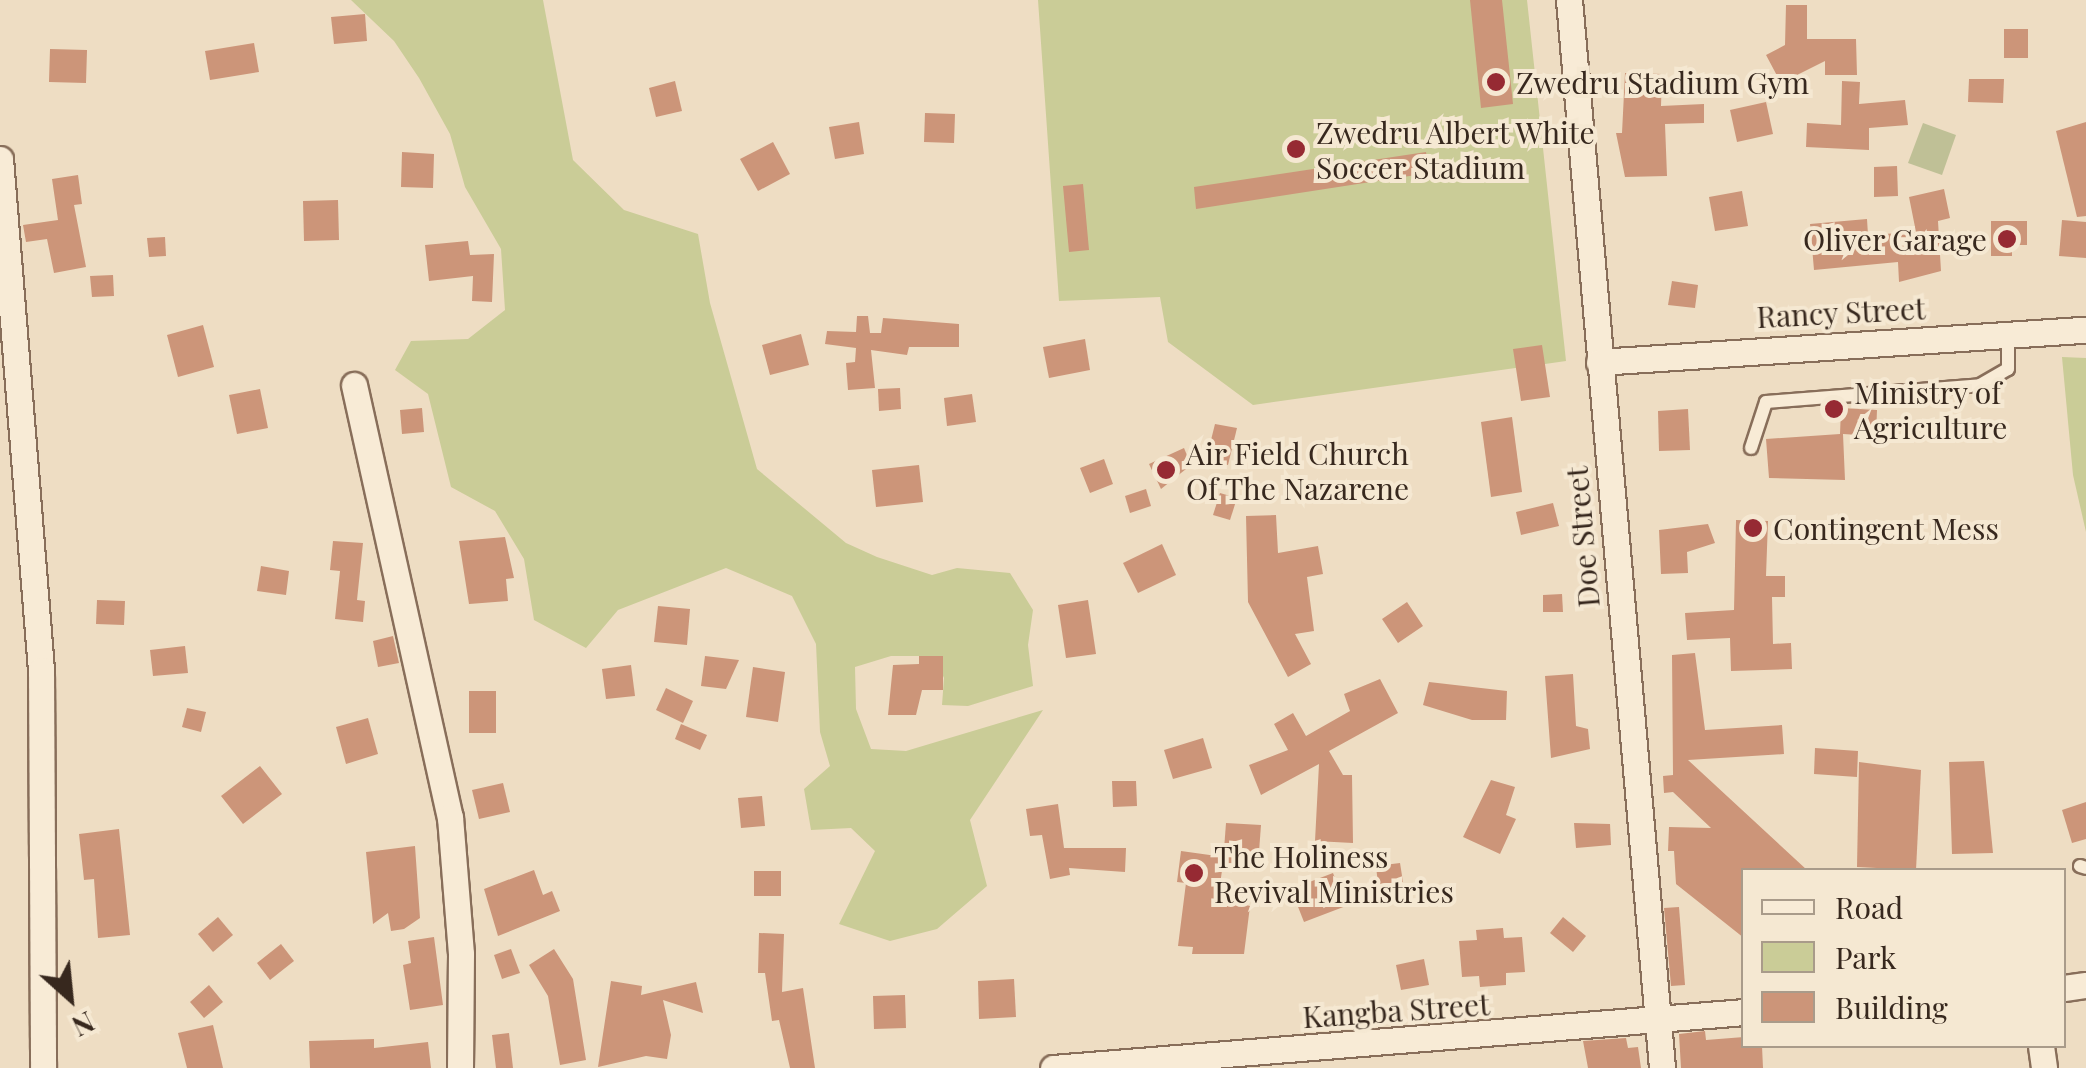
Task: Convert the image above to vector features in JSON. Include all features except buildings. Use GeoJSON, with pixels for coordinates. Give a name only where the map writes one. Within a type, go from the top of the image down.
{"type":"FeatureCollection","features":[{"type":"Feature","properties":{"kind":"street","name":"Doe Street"},"geometry":{"type":"LineString","coordinates":[[1569,0],[1662,1068]]}},
{"type":"Feature","properties":{"kind":"street"},"geometry":{"type":"LineString","coordinates":[[0,159],[41,670],[43,1068]]}},
{"type":"Feature","properties":{"kind":"street","name":"Rancy Street"},"geometry":{"type":"LineString","coordinates":[[1600,362],[2086,330]]}},
{"type":"Feature","properties":{"kind":"street"},"geometry":{"type":"LineString","coordinates":[[354,386],[450,817],[460,954],[460,1068]]}},
{"type":"Feature","properties":{"kind":"street","name":"Kangba Street"},"geometry":{"type":"LineString","coordinates":[[1053,1068],[1741,1012]]}},
{"type":"Feature","properties":{"kind":"lane"},"geometry":{"type":"LineString","coordinates":[[1751,448],[1766,402],[1980,385],[2008,369],[2008,336]]}},
{"type":"Feature","properties":{"kind":"green space"},"geometry":{"type":"Polygon","coordinates":[[[351,0],[543,0],[573,160],[624,210],[698,234],[710,303],[757,469],[846,543],[877,557],[932,575],[957,568],[1010,573],[1033,610],[1028,645],[1033,686],[968,706],[942,705],[944,678],[934,656],[891,656],[855,667],[856,709],[871,749],[906,751],[1043,710],[970,820],[987,886],[937,929],[890,941],[839,924],[875,851],[851,828],[811,830],[804,789],[830,766],[820,732],[816,644],[792,596],[726,568],[618,610],[586,648],[534,620],[524,559],[495,511],[451,487],[428,394],[395,370],[411,341],[468,339],[505,310],[501,249],[465,187],[450,134],[419,78],[394,41],[351,0]]]}},
{"type":"Feature","properties":{"kind":"green space","name":"Zwedru Albert White Soccer Stadium"},"geometry":{"type":"Polygon","coordinates":[[[1038,0],[1527,0],[1566,361],[1253,405],[1168,342],[1160,297],[1059,301],[1038,0]]]}},
{"type":"Feature","properties":{"kind":"green space"},"geometry":{"type":"Polygon","coordinates":[[[1923,123],[1956,135],[1942,175],[1908,163],[1923,123]]]}},
{"type":"Feature","properties":{"kind":"green space"},"geometry":{"type":"Polygon","coordinates":[[[2062,357],[2086,358],[2086,532],[2073,475],[2062,357]]]}},
{"type":"Feature","properties":{"kind":"place","name":"Zwedru Stadium Gym"},"geometry":{"type":"Point","coordinates":[1496,82]}},
{"type":"Feature","properties":{"kind":"place","name":"Zwedru Albert White Soccer Stadium"},"geometry":{"type":"Point","coordinates":[1296,149]}},
{"type":"Feature","properties":{"kind":"place","name":"Oliver Garage"},"geometry":{"type":"Point","coordinates":[2007,239]}},
{"type":"Feature","properties":{"kind":"place","name":"Ministry of Agriculture"},"geometry":{"type":"Point","coordinates":[1834,409]}},
{"type":"Feature","properties":{"kind":"place","name":"Air Field Church Of The Nazarene"},"geometry":{"type":"Point","coordinates":[1166,470]}},
{"type":"Feature","properties":{"kind":"place","name":"Contingent Mess"},"geometry":{"type":"Point","coordinates":[1753,528]}},
{"type":"Feature","properties":{"kind":"place","name":"The Holiness Revival Ministries"},"geometry":{"type":"Point","coordinates":[1194,873]}}]}
